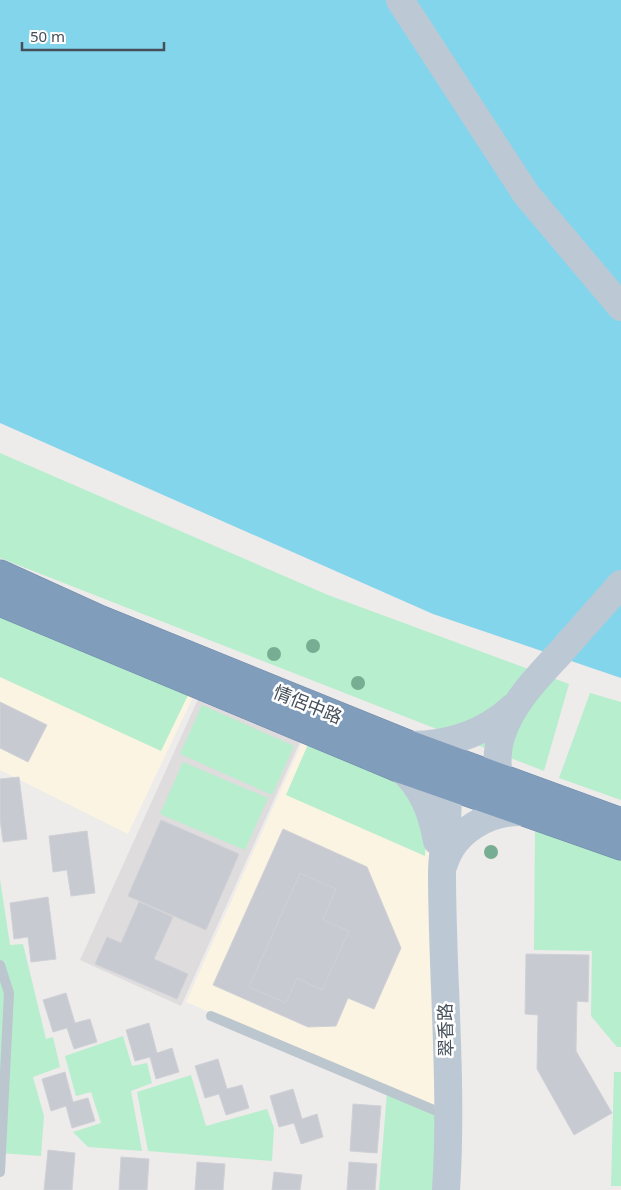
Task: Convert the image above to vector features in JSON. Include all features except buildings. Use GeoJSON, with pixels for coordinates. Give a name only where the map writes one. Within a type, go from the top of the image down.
{"type":"FeatureCollection","features":[{"type":"Feature","properties":{"kind":"highway","name":"情侶中路"},"geometry":{"type":"LineString","coordinates":[[0,574],[406,757]]}},
{"type":"Feature","properties":{"kind":"highway","name":"情侶中路"},"geometry":{"type":"LineString","coordinates":[[0,602],[406,757],[544,793],[621,822]]}},
{"type":"Feature","properties":{"kind":"highway"},"geometry":{"type":"LineString","coordinates":[[445,786],[621,846]]}},
{"type":"Feature","properties":{"kind":"street"},"geometry":{"type":"LineString","coordinates":[[400,0],[526,194],[621,308]]}},
{"type":"Feature","properties":{"kind":"street"},"geometry":{"type":"LineString","coordinates":[[406,757],[467,736],[499,719],[519,701],[621,584]]}},
{"type":"Feature","properties":{"kind":"street"},"geometry":{"type":"LineString","coordinates":[[519,701],[508,720],[500,740],[498,757],[500,782],[511,804],[522,812]]}},
{"type":"Feature","properties":{"kind":"street"},"geometry":{"type":"LineString","coordinates":[[406,757],[436,768],[445,786],[447,802],[442,870]]}},
{"type":"Feature","properties":{"kind":"street"},"geometry":{"type":"LineString","coordinates":[[406,757],[416,785],[431,814],[442,870]]}},
{"type":"Feature","properties":{"kind":"street"},"geometry":{"type":"LineString","coordinates":[[444,841],[453,816],[472,796],[500,782]]}},
{"type":"Feature","properties":{"kind":"street"},"geometry":{"type":"LineString","coordinates":[[442,870],[454,844],[470,829],[497,814],[522,812]]}},
{"type":"Feature","properties":{"kind":"street","name":"翠香路"},"geometry":{"type":"LineString","coordinates":[[442,870],[447,1115],[446,1190]]}},
{"type":"Feature","properties":{"kind":"lane"},"geometry":{"type":"LineString","coordinates":[[0,965],[9,993],[0,1172]]}},
{"type":"Feature","properties":{"kind":"lane"},"geometry":{"type":"LineString","coordinates":[[211,1016],[447,1115]]}},
{"type":"Feature","properties":{"kind":"shaded area"},"geometry":{"type":"Polygon","coordinates":[[[0,615],[40,634],[193,697],[128,834],[0,770],[0,615]]]}},
{"type":"Feature","properties":{"kind":"shaded area"},"geometry":{"type":"Polygon","coordinates":[[[199,697],[300,742],[181,1006],[80,960],[199,697]]]}},
{"type":"Feature","properties":{"kind":"shaded area"},"geometry":{"type":"Polygon","coordinates":[[[306,734],[430,822],[441,1111],[186,1002],[306,734]]]}},
{"type":"Feature","properties":{"kind":"green space"},"geometry":{"type":"Polygon","coordinates":[[[0,453],[328,595],[569,684],[544,771],[0,558],[0,453]]]}},
{"type":"Feature","properties":{"kind":"green space"},"geometry":{"type":"Polygon","coordinates":[[[0,607],[191,689],[161,751],[0,677],[0,607]]]}},
{"type":"Feature","properties":{"kind":"green space"},"geometry":{"type":"Polygon","coordinates":[[[590,693],[621,702],[621,800],[559,778],[590,693]]]}},
{"type":"Feature","properties":{"kind":"green space"},"geometry":{"type":"Polygon","coordinates":[[[202,705],[294,746],[272,795],[180,754],[202,705]]]}},
{"type":"Feature","properties":{"kind":"green space"},"geometry":{"type":"Polygon","coordinates":[[[309,742],[392,778],[407,794],[427,824],[425,856],[286,795],[309,742]]]}},
{"type":"Feature","properties":{"kind":"green space"},"geometry":{"type":"Polygon","coordinates":[[[183,762],[268,798],[245,850],[160,814],[183,762]]]}},
{"type":"Feature","properties":{"kind":"green space"},"geometry":{"type":"Polygon","coordinates":[[[535,826],[621,855],[621,1047],[617,1047],[591,1016],[592,951],[534,950],[535,826]]]}},
{"type":"Feature","properties":{"kind":"green space"},"geometry":{"type":"Polygon","coordinates":[[[0,879],[10,945],[23,944],[46,1039],[53,1037],[60,1067],[33,1077],[44,1116],[41,1156],[0,1153],[0,879]]]}},
{"type":"Feature","properties":{"kind":"green space"},"geometry":{"type":"Polygon","coordinates":[[[123,1036],[132,1066],[147,1063],[152,1083],[131,1091],[142,1151],[88,1147],[73,1132],[101,1123],[91,1092],[76,1096],[65,1056],[123,1036]]]}},
{"type":"Feature","properties":{"kind":"green space"},"geometry":{"type":"Polygon","coordinates":[[[614,1072],[621,1072],[621,1186],[611,1186],[614,1072]]]}},
{"type":"Feature","properties":{"kind":"green space"},"geometry":{"type":"Polygon","coordinates":[[[191,1075],[206,1126],[267,1109],[274,1128],[272,1161],[148,1151],[137,1092],[191,1075]]]}},
{"type":"Feature","properties":{"kind":"green space"},"geometry":{"type":"Polygon","coordinates":[[[387,1093],[440,1116],[439,1190],[379,1190],[387,1093]]]}},
{"type":"Feature","properties":{"kind":"water"},"geometry":{"type":"Polygon","coordinates":[[[0,0],[621,0],[621,678],[433,614],[0,423],[0,0]]]}}]}
